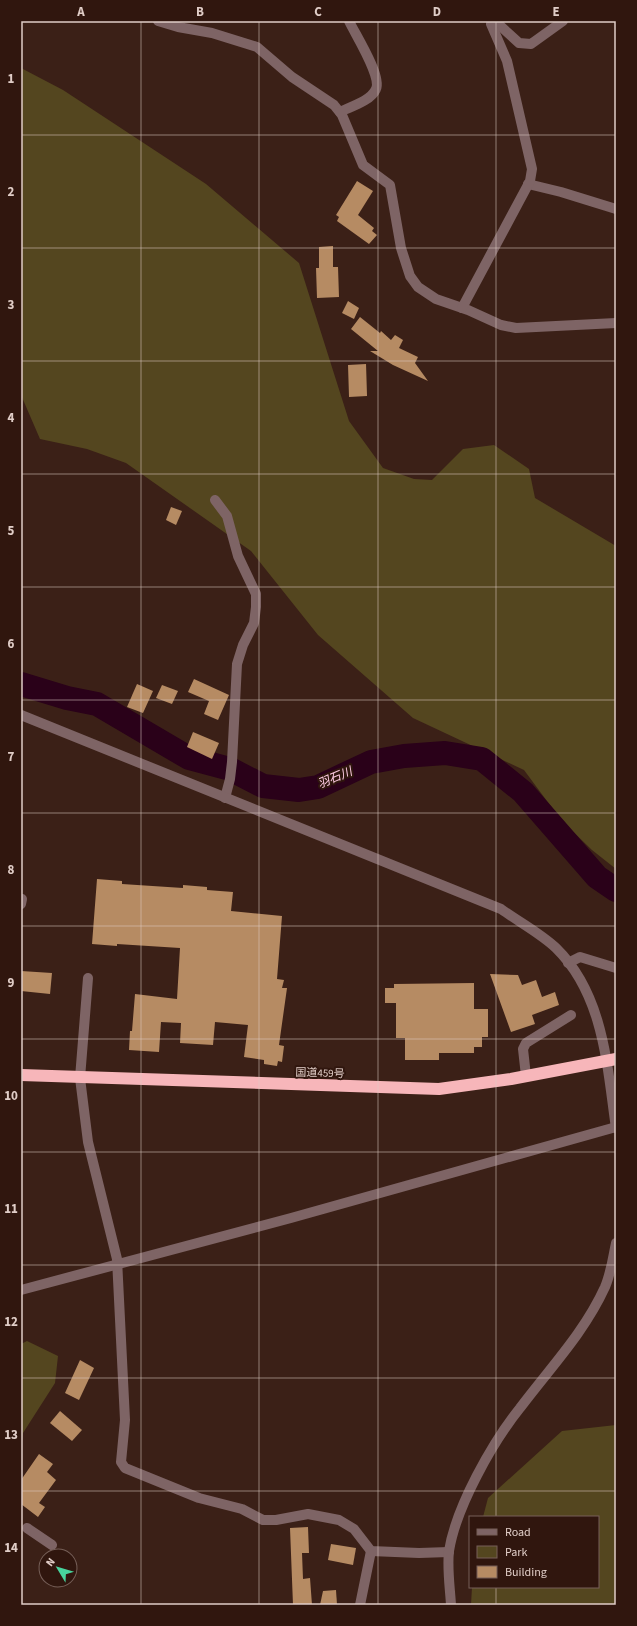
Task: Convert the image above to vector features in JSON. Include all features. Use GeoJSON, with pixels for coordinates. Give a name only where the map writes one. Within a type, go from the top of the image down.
{"type":"FeatureCollection","features":[{"type":"Feature","properties":{"kind":"highway","name":"国道459号"},"geometry":{"type":"LineString","coordinates":[[21,1075],[439,1089],[526,1076],[611,1059]]}},
{"type":"Feature","properties":{"kind":"street"},"geometry":{"type":"LineString","coordinates":[[158,21],[178,27],[208,32],[257,47],[292,77],[334,105],[340,112],[363,164],[390,185],[401,248],[410,276],[418,287],[425,293],[501,325],[516,328],[616,323]]}},
{"type":"Feature","properties":{"kind":"street"},"geometry":{"type":"LineString","coordinates":[[196,21],[208,32]]}},
{"type":"Feature","properties":{"kind":"street"},"geometry":{"type":"LineString","coordinates":[[340,112],[369,98],[376,90],[377,83],[375,72],[349,21]]}},
{"type":"Feature","properties":{"kind":"street"},"geometry":{"type":"LineString","coordinates":[[462,308],[528,184],[532,169],[507,61],[491,24],[494,21],[519,43],[531,44],[563,21]]}},
{"type":"Feature","properties":{"kind":"street"},"geometry":{"type":"LineString","coordinates":[[528,184],[616,209]]}},
{"type":"Feature","properties":{"kind":"street"},"geometry":{"type":"LineString","coordinates":[[215,500],[227,516],[238,556],[256,594],[254,623],[243,645],[237,664],[232,762],[230,779],[225,798]]}},
{"type":"Feature","properties":{"kind":"street"},"geometry":{"type":"LineString","coordinates":[[21,715],[501,909],[556,948],[579,977],[597,1015],[611,1059],[616,1127],[336,1206],[21,1290]]}},
{"type":"Feature","properties":{"kind":"street"},"geometry":{"type":"LineString","coordinates":[[568,963],[580,957],[616,968]]}},
{"type":"Feature","properties":{"kind":"street"},"geometry":{"type":"LineString","coordinates":[[88,978],[80,1078],[88,1142],[117,1264],[125,1420],[121,1462],[126,1468],[199,1498],[242,1509],[263,1520],[276,1520],[308,1514],[339,1520],[354,1530],[371,1551],[419,1553],[449,1552]]}},
{"type":"Feature","properties":{"kind":"street"},"geometry":{"type":"LineString","coordinates":[[526,1076],[523,1050],[526,1043],[571,1015]]}},
{"type":"Feature","properties":{"kind":"street"},"geometry":{"type":"LineString","coordinates":[[451,1605],[449,1552],[456,1526],[466,1500],[492,1449],[518,1409],[566,1352],[593,1311],[606,1285],[616,1243]]}},
{"type":"Feature","properties":{"kind":"street"},"geometry":{"type":"LineString","coordinates":[[28,1528],[52,1545]]}},
{"type":"Feature","properties":{"kind":"street"},"geometry":{"type":"LineString","coordinates":[[360,1605],[371,1551]]}},
{"type":"Feature","properties":{"kind":"green space"},"geometry":{"type":"Polygon","coordinates":[[[21,68],[63,90],[206,184],[299,263],[349,421],[383,468],[414,479],[432,480],[463,449],[494,445],[529,469],[535,498],[616,546],[616,869],[592,850],[561,820],[524,770],[413,718],[318,635],[251,551],[126,463],[87,449],[40,439],[21,395],[21,68]]]}},
{"type":"Feature","properties":{"kind":"green space"},"geometry":{"type":"Polygon","coordinates":[[[27,1341],[58,1356],[55,1383],[23,1433],[21,1452],[21,1344],[27,1341]]]}},
{"type":"Feature","properties":{"kind":"green space"},"geometry":{"type":"Polygon","coordinates":[[[616,1425],[616,1605],[471,1605],[472,1588],[599,1588],[599,1516],[483,1516],[488,1498],[562,1431],[616,1425]]]}},
{"type":"Feature","properties":{"kind":"building"},"geometry":{"type":"Polygon","coordinates":[[[357,181],[373,191],[358,215],[374,228],[372,231],[377,235],[369,244],[337,221],[339,217],[336,215],[357,181]]]}},
{"type":"Feature","properties":{"kind":"building"},"geometry":{"type":"Polygon","coordinates":[[[333,246],[333,267],[338,267],[339,297],[317,298],[316,268],[319,268],[319,247],[333,246]]]}},
{"type":"Feature","properties":{"kind":"building"},"geometry":{"type":"Polygon","coordinates":[[[348,301],[359,308],[354,319],[342,313],[348,301]]]}},
{"type":"Feature","properties":{"kind":"building"},"geometry":{"type":"Polygon","coordinates":[[[360,317],[380,333],[381,331],[391,340],[395,335],[403,340],[399,348],[418,357],[415,363],[428,381],[393,365],[370,351],[378,351],[351,329],[360,317]]]}},
{"type":"Feature","properties":{"kind":"building"},"geometry":{"type":"Polygon","coordinates":[[[366,364],[367,396],[349,397],[348,365],[366,364]]]}},
{"type":"Feature","properties":{"kind":"building"},"geometry":{"type":"Polygon","coordinates":[[[171,507],[182,511],[176,525],[166,520],[171,507]]]}},
{"type":"Feature","properties":{"kind":"building"},"geometry":{"type":"Polygon","coordinates":[[[194,679],[229,695],[218,720],[204,714],[209,701],[188,692],[194,679]]]}},
{"type":"Feature","properties":{"kind":"building"},"geometry":{"type":"Polygon","coordinates":[[[137,684],[153,691],[143,713],[127,707],[137,684]]]}},
{"type":"Feature","properties":{"kind":"building"},"geometry":{"type":"Polygon","coordinates":[[[162,685],[178,691],[172,704],[156,698],[162,685]]]}},
{"type":"Feature","properties":{"kind":"building"},"geometry":{"type":"Polygon","coordinates":[[[193,732],[219,743],[212,759],[187,747],[193,732]]]}},
{"type":"Feature","properties":{"kind":"building"},"geometry":{"type":"Polygon","coordinates":[[[97,879],[122,881],[122,884],[183,888],[183,885],[207,887],[207,890],[233,892],[231,911],[282,916],[277,979],[284,980],[282,988],[287,988],[279,1045],[284,1046],[282,1062],[278,1061],[277,1066],[264,1064],[264,1060],[244,1057],[248,1025],[215,1022],[213,1045],[180,1043],[181,1023],[161,1022],[159,1052],[129,1050],[135,994],[177,999],[180,948],[92,944],[97,879]]]}},
{"type":"Feature","properties":{"kind":"building"},"geometry":{"type":"Polygon","coordinates":[[[21,971],[52,973],[50,994],[21,991],[21,971]]]}},
{"type":"Feature","properties":{"kind":"building"},"geometry":{"type":"Polygon","coordinates":[[[490,974],[518,975],[522,985],[536,980],[542,997],[555,992],[559,1005],[532,1015],[535,1024],[511,1032],[490,974]]]}},
{"type":"Feature","properties":{"kind":"building"},"geometry":{"type":"Polygon","coordinates":[[[474,983],[474,1009],[488,1009],[488,1037],[482,1037],[482,1047],[474,1047],[474,1053],[439,1053],[439,1060],[405,1060],[405,1038],[396,1038],[396,1003],[385,1003],[385,988],[394,988],[394,984],[474,983]]]}},
{"type":"Feature","properties":{"kind":"building"},"geometry":{"type":"Polygon","coordinates":[[[80,1360],[94,1368],[79,1400],[65,1393],[80,1360]]]}},
{"type":"Feature","properties":{"kind":"building"},"geometry":{"type":"Polygon","coordinates":[[[60,1411],[82,1430],[72,1441],[50,1423],[60,1411]]]}},
{"type":"Feature","properties":{"kind":"building"},"geometry":{"type":"Polygon","coordinates":[[[39,1454],[53,1464],[47,1472],[56,1480],[39,1503],[45,1507],[38,1517],[21,1504],[21,1480],[39,1454]]]}},
{"type":"Feature","properties":{"kind":"building"},"geometry":{"type":"Polygon","coordinates":[[[308,1527],[309,1553],[302,1553],[303,1579],[310,1578],[312,1605],[293,1605],[290,1528],[308,1527]]]}},
{"type":"Feature","properties":{"kind":"building"},"geometry":{"type":"Polygon","coordinates":[[[331,1544],[356,1548],[353,1565],[328,1560],[331,1544]]]}},
{"type":"Feature","properties":{"kind":"building"},"geometry":{"type":"Polygon","coordinates":[[[336,1590],[337,1605],[320,1605],[323,1591],[336,1590]]]}},
{"type":"Feature","properties":{"kind":"waterway","name":"羽石川"},"geometry":{"type":"LineString","coordinates":[[21,684],[67,698],[97,704],[189,758],[230,769],[263,786],[299,790],[318,787],[371,762],[404,756],[445,753],[482,759],[523,792],[597,877],[616,890]]}}]}
